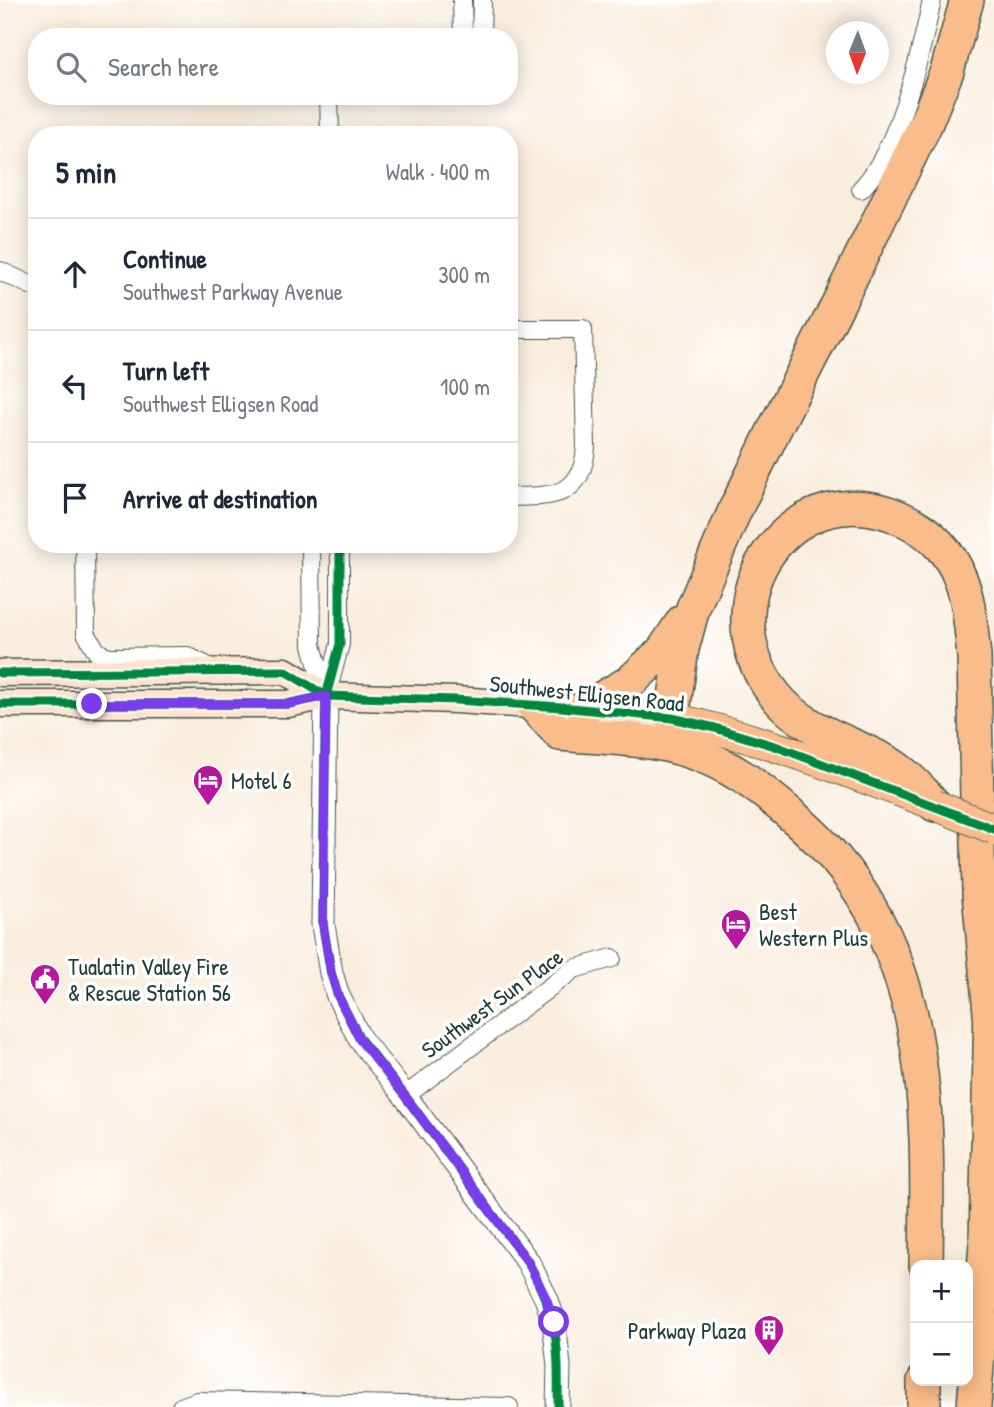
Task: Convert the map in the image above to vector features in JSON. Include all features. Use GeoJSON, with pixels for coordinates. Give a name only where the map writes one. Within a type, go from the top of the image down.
{"type":"FeatureCollection","features":[{"type":"Feature","properties":{"kind":"highway"},"geometry":{"type":"LineString","coordinates":[[672,718],[682,649],[693,608],[746,486],[841,300],[925,125],[947,71],[967,0]]}},
{"type":"Feature","properties":{"kind":"highway"},"geometry":{"type":"LineString","coordinates":[[935,805],[905,774],[890,764],[834,738],[795,713],[776,697],[755,662],[747,625],[747,602],[752,584],[760,565],[788,530],[816,514],[849,508],[878,510],[899,516],[930,535],[947,554],[960,576],[971,622],[974,656],[979,893],[991,1024]]}},
{"type":"Feature","properties":{"kind":"highway"},"geometry":{"type":"LineString","coordinates":[[583,709],[631,682],[663,651],[693,608]]}},
{"type":"Feature","properties":{"kind":"highway"},"geometry":{"type":"LineString","coordinates":[[533,705],[560,734],[639,742],[691,751],[723,765],[752,782],[806,827],[838,859],[868,901],[885,933],[899,970],[916,1030],[925,1115],[926,1260]]}},
{"type":"Feature","properties":{"kind":"highway"},"geometry":{"type":"LineString","coordinates":[[974,1407],[986,1244],[994,902]]}},
{"type":"Feature","properties":{"kind":"highway"},"geometry":{"type":"LineString","coordinates":[[924,1386],[924,1407]]}},
{"type":"Feature","properties":{"kind":"main road","name":"Southwest Elligsen Road"},"geometry":{"type":"LineString","coordinates":[[0,673],[285,671],[326,696]]}},
{"type":"Feature","properties":{"kind":"main road","name":"Southwest Elligsen Road"},"geometry":{"type":"LineString","coordinates":[[0,704],[288,704],[326,696],[533,705],[672,718],[775,746],[994,829]]}},
{"type":"Feature","properties":{"kind":"street"},"geometry":{"type":"LineString","coordinates":[[462,0],[463,28]]}},
{"type":"Feature","properties":{"kind":"street"},"geometry":{"type":"LineString","coordinates":[[481,28],[482,0]]}},
{"type":"Feature","properties":{"kind":"street"},"geometry":{"type":"LineString","coordinates":[[861,189],[875,175],[889,147],[922,50],[932,0]]}},
{"type":"Feature","properties":{"kind":"street"},"geometry":{"type":"LineString","coordinates":[[329,105],[330,126]]}},
{"type":"Feature","properties":{"kind":"street"},"geometry":{"type":"LineString","coordinates":[[0,271],[28,284]]}},
{"type":"Feature","properties":{"kind":"street"},"geometry":{"type":"LineString","coordinates":[[518,329],[583,329],[586,446],[585,461],[579,475],[570,485],[550,496],[518,497]]}},
{"type":"Feature","properties":{"kind":"street"},"geometry":{"type":"LineString","coordinates":[[85,553],[86,633],[97,652],[109,657],[187,656],[216,671]]}},
{"type":"Feature","properties":{"kind":"street"},"geometry":{"type":"LineString","coordinates":[[311,553],[312,645],[326,696]]}},
{"type":"Feature","properties":{"kind":"street"},"geometry":{"type":"LineString","coordinates":[[340,553],[340,644],[326,696],[323,925],[331,973],[338,996],[360,1040],[528,1262],[554,1322],[558,1342],[558,1407]]}},
{"type":"Feature","properties":{"kind":"street","name":"Southwest Sun Place"},"geometry":{"type":"LineString","coordinates":[[405,1096],[574,969],[612,958]]}},
{"type":"Feature","properties":{"kind":"street"},"geometry":{"type":"LineString","coordinates":[[181,1407],[197,1401],[509,1407]]}},
{"type":"Feature","properties":{"kind":"cycle path"},"geometry":{"type":"LineString","coordinates":[[340,553],[340,644],[326,696],[323,925],[331,973],[338,996],[360,1039],[528,1262],[545,1300],[555,1332],[558,1407]]}},
{"type":"Feature","properties":{"kind":"cycle path"},"geometry":{"type":"LineString","coordinates":[[0,673],[285,671],[326,696]]}},
{"type":"Feature","properties":{"kind":"cycle path"},"geometry":{"type":"LineString","coordinates":[[0,704],[288,704],[326,696],[456,700],[672,718],[775,746],[994,829]]}},
{"type":"Feature","properties":{"kind":"place","name":"Motel 6"},"geometry":{"type":"Point","coordinates":[208,807]}},
{"type":"Feature","properties":{"kind":"place","name":"Best Western Plus"},"geometry":{"type":"Point","coordinates":[736,951]}},
{"type":"Feature","properties":{"kind":"place","name":"Tualatin Valley Fire & Rescue Station 56"},"geometry":{"type":"Point","coordinates":[45,1006]}},
{"type":"Feature","properties":{"kind":"place","name":"Parkway Plaza"},"geometry":{"type":"Point","coordinates":[769,1357]}},
{"type":"Feature","properties":{"kind":"route"},"geometry":{"type":"LineString","coordinates":[[92,704],[288,704],[326,696],[323,925],[338,996],[360,1040],[528,1262],[547,1300],[554,1322]]}}]}
